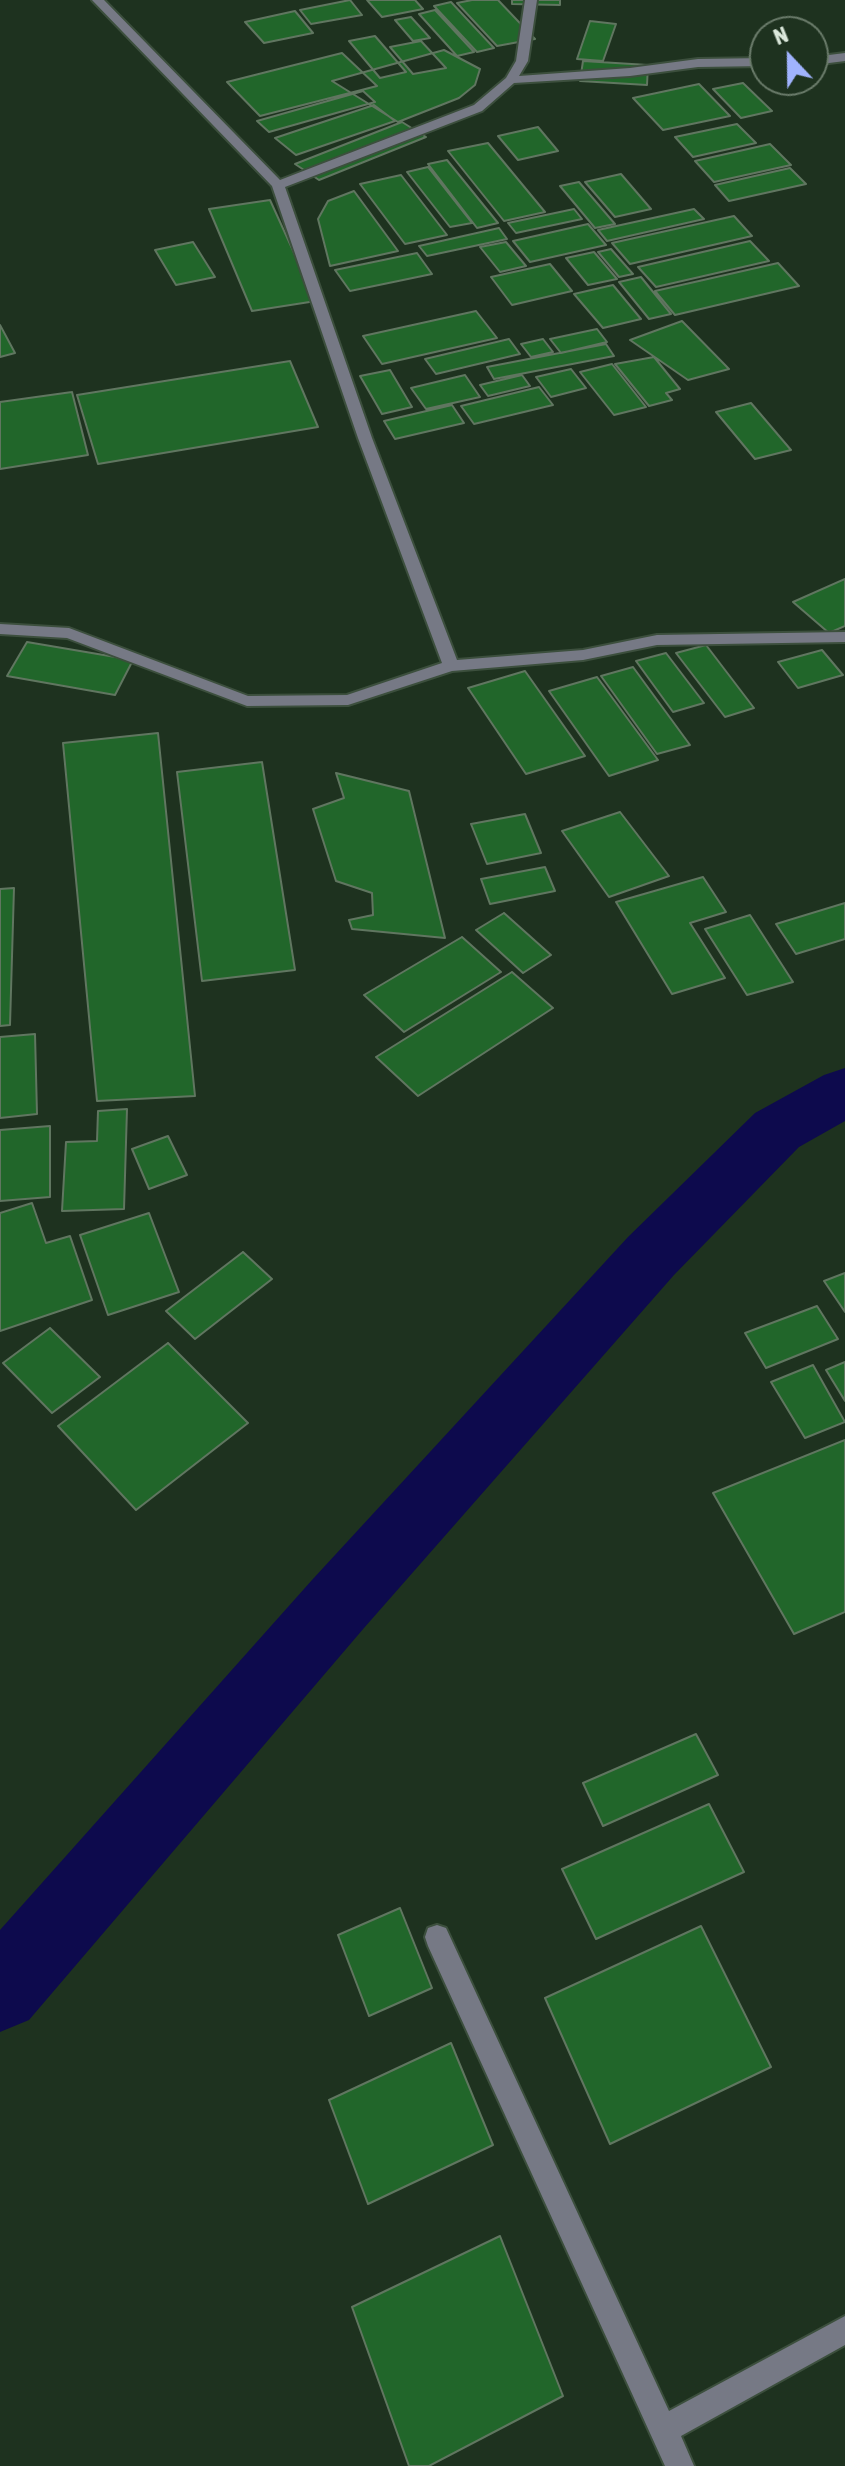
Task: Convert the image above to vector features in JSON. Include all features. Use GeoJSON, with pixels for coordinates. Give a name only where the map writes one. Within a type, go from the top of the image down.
{"type":"FeatureCollection","features":[{"type":"Feature","properties":{"kind":"street"},"geometry":{"type":"LineString","coordinates":[[98,0],[278,185],[365,438],[451,666]]}},
{"type":"Feature","properties":{"kind":"street"},"geometry":{"type":"LineString","coordinates":[[278,185],[478,108],[511,80],[522,61],[531,0]]}},
{"type":"Feature","properties":{"kind":"street"},"geometry":{"type":"LineString","coordinates":[[511,80],[630,72],[698,63],[749,62]]}},
{"type":"Feature","properties":{"kind":"street"},"geometry":{"type":"LineString","coordinates":[[0,629],[69,633],[247,701],[348,700],[451,666],[583,655],[657,640],[845,637]]}},
{"type":"Feature","properties":{"kind":"street"},"geometry":{"type":"LineString","coordinates":[[437,1937],[680,2466]]}},
{"type":"Feature","properties":{"kind":"street"},"geometry":{"type":"LineString","coordinates":[[663,2430],[845,2330]]}},
{"type":"Feature","properties":{"kind":"building"},"geometry":{"type":"Polygon","coordinates":[[[350,0],[362,15],[311,24],[300,10],[350,0]]]}},
{"type":"Feature","properties":{"kind":"building"},"geometry":{"type":"Polygon","coordinates":[[[367,0],[415,0],[423,9],[382,17],[367,0]]]}},
{"type":"Feature","properties":{"kind":"building"},"geometry":{"type":"Polygon","coordinates":[[[498,0],[535,39],[497,46],[457,3],[498,0]]]}},
{"type":"Feature","properties":{"kind":"building"},"geometry":{"type":"Polygon","coordinates":[[[512,0],[560,0],[560,5],[512,4],[512,0]]]}},
{"type":"Feature","properties":{"kind":"building"},"geometry":{"type":"Polygon","coordinates":[[[451,2],[494,48],[477,52],[434,6],[451,2]]]}},
{"type":"Feature","properties":{"kind":"building"},"geometry":{"type":"Polygon","coordinates":[[[435,10],[474,52],[457,56],[419,14],[435,10]]]}},
{"type":"Feature","properties":{"kind":"building"},"geometry":{"type":"Polygon","coordinates":[[[295,11],[313,33],[264,43],[245,22],[295,11]]]}},
{"type":"Feature","properties":{"kind":"building"},"geometry":{"type":"Polygon","coordinates":[[[411,17],[430,38],[413,41],[395,20],[411,17]]]}},
{"type":"Feature","properties":{"kind":"building"},"geometry":{"type":"Polygon","coordinates":[[[590,21],[616,24],[603,61],[577,59],[590,21]]]}},
{"type":"Feature","properties":{"kind":"building"},"geometry":{"type":"Polygon","coordinates":[[[375,36],[406,72],[380,78],[349,41],[375,36]]]}},
{"type":"Feature","properties":{"kind":"building"},"geometry":{"type":"Polygon","coordinates":[[[421,41],[446,68],[413,74],[390,47],[421,41]]]}},
{"type":"Feature","properties":{"kind":"building"},"geometry":{"type":"Polygon","coordinates":[[[444,50],[480,69],[475,85],[459,98],[398,122],[332,81],[444,50]]]}},
{"type":"Feature","properties":{"kind":"building"},"geometry":{"type":"Polygon","coordinates":[[[342,53],[377,86],[260,116],[227,82],[342,53]]]}},
{"type":"Feature","properties":{"kind":"building"},"geometry":{"type":"Polygon","coordinates":[[[583,61],[648,65],[647,85],[580,81],[583,61]]]}},
{"type":"Feature","properties":{"kind":"building"},"geometry":{"type":"Polygon","coordinates":[[[743,83],[749,89],[749,96],[756,96],[772,111],[741,118],[713,89],[743,83]]]}},
{"type":"Feature","properties":{"kind":"building"},"geometry":{"type":"Polygon","coordinates":[[[699,84],[730,116],[663,130],[633,98],[699,84]]]}},
{"type":"Feature","properties":{"kind":"building"},"geometry":{"type":"Polygon","coordinates":[[[363,91],[375,102],[269,132],[257,121],[363,91]]]}},
{"type":"Feature","properties":{"kind":"building"},"geometry":{"type":"Polygon","coordinates":[[[374,105],[395,121],[296,155],[275,138],[374,105]]]}},
{"type":"Feature","properties":{"kind":"building"},"geometry":{"type":"Polygon","coordinates":[[[402,122],[426,137],[319,180],[295,164],[402,122]]]}},
{"type":"Feature","properties":{"kind":"building"},"geometry":{"type":"Polygon","coordinates":[[[737,124],[756,143],[693,157],[675,137],[737,124]]]}},
{"type":"Feature","properties":{"kind":"building"},"geometry":{"type":"Polygon","coordinates":[[[538,127],[558,151],[518,160],[498,136],[538,127]]]}},
{"type":"Feature","properties":{"kind":"building"},"geometry":{"type":"Polygon","coordinates":[[[488,143],[545,212],[504,221],[448,151],[488,143]]]}},
{"type":"Feature","properties":{"kind":"building"},"geometry":{"type":"Polygon","coordinates":[[[770,144],[791,165],[714,182],[695,161],[770,144]]]}},
{"type":"Feature","properties":{"kind":"building"},"geometry":{"type":"Polygon","coordinates":[[[447,160],[498,223],[477,228],[428,164],[447,160]]]}},
{"type":"Feature","properties":{"kind":"building"},"geometry":{"type":"Polygon","coordinates":[[[428,167],[472,223],[450,227],[407,172],[428,167]]]}},
{"type":"Feature","properties":{"kind":"building"},"geometry":{"type":"Polygon","coordinates":[[[790,168],[806,184],[729,201],[715,185],[790,168]]]}},
{"type":"Feature","properties":{"kind":"building"},"geometry":{"type":"Polygon","coordinates":[[[621,174],[651,209],[615,217],[585,182],[621,174]]]}},
{"type":"Feature","properties":{"kind":"building"},"geometry":{"type":"Polygon","coordinates":[[[401,175],[447,235],[405,244],[360,184],[401,175]]]}},
{"type":"Feature","properties":{"kind":"building"},"geometry":{"type":"Polygon","coordinates":[[[579,182],[615,224],[595,228],[560,186],[579,182]]]}},
{"type":"Feature","properties":{"kind":"building"},"geometry":{"type":"Polygon","coordinates":[[[354,191],[398,251],[330,266],[318,219],[328,201],[354,191]]]}},
{"type":"Feature","properties":{"kind":"building"},"geometry":{"type":"Polygon","coordinates":[[[270,200],[316,301],[252,311],[209,209],[270,200]]]}},
{"type":"Feature","properties":{"kind":"building"},"geometry":{"type":"Polygon","coordinates":[[[574,209],[582,219],[516,233],[508,223],[574,209]]]}},
{"type":"Feature","properties":{"kind":"building"},"geometry":{"type":"Polygon","coordinates":[[[694,209],[704,219],[607,241],[598,230],[694,209]]]}},
{"type":"Feature","properties":{"kind":"building"},"geometry":{"type":"Polygon","coordinates":[[[734,216],[752,236],[630,264],[612,243],[734,216]]]}},
{"type":"Feature","properties":{"kind":"building"},"geometry":{"type":"Polygon","coordinates":[[[588,224],[606,245],[530,262],[513,241],[588,224]]]}},
{"type":"Feature","properties":{"kind":"building"},"geometry":{"type":"Polygon","coordinates":[[[499,228],[507,239],[427,256],[419,246],[499,228]]]}},
{"type":"Feature","properties":{"kind":"building"},"geometry":{"type":"Polygon","coordinates":[[[750,241],[769,261],[656,287],[638,267],[750,241]]]}},
{"type":"Feature","properties":{"kind":"building"},"geometry":{"type":"Polygon","coordinates":[[[193,242],[215,277],[176,285],[155,250],[193,242]]]}},
{"type":"Feature","properties":{"kind":"building"},"geometry":{"type":"Polygon","coordinates":[[[506,242],[526,266],[500,272],[480,247],[506,242]]]}},
{"type":"Feature","properties":{"kind":"building"},"geometry":{"type":"Polygon","coordinates":[[[611,249],[633,274],[619,277],[598,252],[611,249]]]}},
{"type":"Feature","properties":{"kind":"building"},"geometry":{"type":"Polygon","coordinates":[[[594,252],[617,279],[588,285],[566,258],[594,252]]]}},
{"type":"Feature","properties":{"kind":"building"},"geometry":{"type":"Polygon","coordinates":[[[417,253],[432,274],[350,291],[335,270],[417,253]]]}},
{"type":"Feature","properties":{"kind":"building"},"geometry":{"type":"Polygon","coordinates":[[[778,263],[799,286],[675,315],[655,291],[778,263]]]}},
{"type":"Feature","properties":{"kind":"building"},"geometry":{"type":"Polygon","coordinates":[[[550,264],[572,291],[512,305],[491,277],[550,264]]]}},
{"type":"Feature","properties":{"kind":"building"},"geometry":{"type":"Polygon","coordinates":[[[641,277],[671,314],[649,319],[619,282],[641,277]]]}},
{"type":"Feature","properties":{"kind":"building"},"geometry":{"type":"Polygon","coordinates":[[[613,285],[641,319],[603,328],[574,294],[613,285]]]}},
{"type":"Feature","properties":{"kind":"building"},"geometry":{"type":"Polygon","coordinates":[[[476,311],[497,338],[382,364],[363,336],[476,311]]]}},
{"type":"Feature","properties":{"kind":"building"},"geometry":{"type":"Polygon","coordinates":[[[682,321],[729,369],[688,380],[630,340],[682,321]]]}},
{"type":"Feature","properties":{"kind":"building"},"geometry":{"type":"Polygon","coordinates":[[[0,325],[15,353],[0,357],[0,325]]]}},
{"type":"Feature","properties":{"kind":"building"},"geometry":{"type":"Polygon","coordinates":[[[597,329],[607,342],[561,353],[550,339],[597,329]]]}},
{"type":"Feature","properties":{"kind":"building"},"geometry":{"type":"Polygon","coordinates":[[[509,339],[520,354],[436,374],[425,359],[509,339]]]}},
{"type":"Feature","properties":{"kind":"building"},"geometry":{"type":"Polygon","coordinates":[[[543,339],[553,352],[531,357],[521,344],[543,339]]]}},
{"type":"Feature","properties":{"kind":"building"},"geometry":{"type":"Polygon","coordinates":[[[606,344],[614,356],[494,379],[487,367],[606,344]]]}},
{"type":"Feature","properties":{"kind":"building"},"geometry":{"type":"Polygon","coordinates":[[[654,357],[680,389],[666,393],[672,400],[649,406],[615,364],[654,357]]]}},
{"type":"Feature","properties":{"kind":"building"},"geometry":{"type":"Polygon","coordinates":[[[290,361],[318,427],[98,464],[77,395],[290,361]]]}},
{"type":"Feature","properties":{"kind":"building"},"geometry":{"type":"Polygon","coordinates":[[[612,364],[646,407],[614,415],[580,372],[612,364]]]}},
{"type":"Feature","properties":{"kind":"building"},"geometry":{"type":"Polygon","coordinates":[[[571,369],[586,388],[551,397],[536,377],[571,369]]]}},
{"type":"Feature","properties":{"kind":"building"},"geometry":{"type":"Polygon","coordinates":[[[390,370],[412,407],[382,414],[360,376],[390,370]]]}},
{"type":"Feature","properties":{"kind":"building"},"geometry":{"type":"Polygon","coordinates":[[[465,375],[480,397],[426,409],[411,388],[465,375]]]}},
{"type":"Feature","properties":{"kind":"building"},"geometry":{"type":"Polygon","coordinates":[[[522,375],[530,386],[488,396],[480,385],[522,375]]]}},
{"type":"Feature","properties":{"kind":"building"},"geometry":{"type":"Polygon","coordinates":[[[539,387],[553,405],[474,424],[461,406],[539,387]]]}},
{"type":"Feature","properties":{"kind":"building"},"geometry":{"type":"Polygon","coordinates":[[[72,392],[88,455],[0,469],[0,402],[72,392]]]}},
{"type":"Feature","properties":{"kind":"building"},"geometry":{"type":"Polygon","coordinates":[[[751,403],[791,450],[755,459],[716,412],[751,403]]]}},
{"type":"Feature","properties":{"kind":"building"},"geometry":{"type":"Polygon","coordinates":[[[452,405],[464,423],[395,439],[384,421],[452,405]]]}},
{"type":"Feature","properties":{"kind":"building"},"geometry":{"type":"Polygon","coordinates":[[[845,579],[845,626],[829,633],[793,602],[845,579]]]}},
{"type":"Feature","properties":{"kind":"building"},"geometry":{"type":"Polygon","coordinates":[[[27,642],[133,660],[115,695],[7,676],[27,642]]]}},
{"type":"Feature","properties":{"kind":"building"},"geometry":{"type":"Polygon","coordinates":[[[706,645],[754,708],[725,717],[676,653],[706,645]]]}},
{"type":"Feature","properties":{"kind":"building"},"geometry":{"type":"Polygon","coordinates":[[[822,650],[843,675],[798,688],[778,662],[822,650]]]}},
{"type":"Feature","properties":{"kind":"building"},"geometry":{"type":"Polygon","coordinates":[[[666,653],[704,703],[673,712],[636,661],[666,653]]]}},
{"type":"Feature","properties":{"kind":"building"},"geometry":{"type":"Polygon","coordinates":[[[633,667],[690,745],[657,754],[601,676],[633,667]]]}},
{"type":"Feature","properties":{"kind":"building"},"geometry":{"type":"Polygon","coordinates":[[[525,671],[585,756],[526,774],[468,688],[525,671]]]}},
{"type":"Feature","properties":{"kind":"building"},"geometry":{"type":"Polygon","coordinates":[[[597,677],[658,760],[609,776],[549,691],[597,677]]]}},
{"type":"Feature","properties":{"kind":"building"},"geometry":{"type":"Polygon","coordinates":[[[158,733],[195,1096],[97,1101],[63,743],[158,733]]]}},
{"type":"Feature","properties":{"kind":"building"},"geometry":{"type":"Polygon","coordinates":[[[262,762],[295,970],[202,981],[177,772],[262,762]]]}},
{"type":"Feature","properties":{"kind":"building"},"geometry":{"type":"Polygon","coordinates":[[[336,773],[409,791],[445,938],[352,929],[349,920],[373,915],[372,893],[336,881],[313,809],[344,798],[336,773]]]}},
{"type":"Feature","properties":{"kind":"building"},"geometry":{"type":"Polygon","coordinates":[[[620,812],[669,876],[609,897],[562,831],[620,812]]]}},
{"type":"Feature","properties":{"kind":"building"},"geometry":{"type":"Polygon","coordinates":[[[525,814],[541,853],[487,864],[471,824],[525,814]]]}},
{"type":"Feature","properties":{"kind":"building"},"geometry":{"type":"Polygon","coordinates":[[[545,867],[555,891],[490,904],[481,879],[545,867]]]}},
{"type":"Feature","properties":{"kind":"building"},"geometry":{"type":"Polygon","coordinates":[[[703,877],[726,912],[690,923],[725,978],[672,994],[616,902],[703,877]]]}},
{"type":"Feature","properties":{"kind":"building"},"geometry":{"type":"Polygon","coordinates":[[[14,888],[10,1025],[0,1026],[0,889],[14,888]]]}},
{"type":"Feature","properties":{"kind":"building"},"geometry":{"type":"Polygon","coordinates":[[[845,903],[845,939],[796,954],[776,924],[845,903]]]}},
{"type":"Feature","properties":{"kind":"building"},"geometry":{"type":"Polygon","coordinates":[[[504,913],[551,955],[523,973],[476,930],[504,913]]]}},
{"type":"Feature","properties":{"kind":"building"},"geometry":{"type":"Polygon","coordinates":[[[750,915],[793,982],[747,995],[705,929],[750,915]]]}},
{"type":"Feature","properties":{"kind":"building"},"geometry":{"type":"Polygon","coordinates":[[[462,937],[501,972],[404,1032],[364,995],[462,937]]]}},
{"type":"Feature","properties":{"kind":"building"},"geometry":{"type":"Polygon","coordinates":[[[512,972],[553,1008],[418,1096],[376,1057],[512,972]]]}},
{"type":"Feature","properties":{"kind":"building"},"geometry":{"type":"Polygon","coordinates":[[[35,1034],[37,1114],[0,1118],[0,1037],[35,1034]]]}},
{"type":"Feature","properties":{"kind":"building"},"geometry":{"type":"Polygon","coordinates":[[[127,1109],[124,1209],[62,1211],[66,1142],[97,1141],[98,1111],[127,1109]]]}},
{"type":"Feature","properties":{"kind":"building"},"geometry":{"type":"Polygon","coordinates":[[[50,1126],[50,1197],[0,1201],[0,1130],[50,1126]]]}},
{"type":"Feature","properties":{"kind":"building"},"geometry":{"type":"Polygon","coordinates":[[[168,1136],[187,1175],[149,1189],[132,1149],[168,1136]]]}},
{"type":"Feature","properties":{"kind":"building"},"geometry":{"type":"Polygon","coordinates":[[[32,1203],[46,1243],[70,1236],[92,1300],[0,1331],[0,1213],[32,1203]]]}},
{"type":"Feature","properties":{"kind":"building"},"geometry":{"type":"Polygon","coordinates":[[[149,1213],[179,1292],[108,1315],[80,1235],[149,1213]]]}},
{"type":"Feature","properties":{"kind":"building"},"geometry":{"type":"Polygon","coordinates":[[[243,1252],[272,1279],[195,1339],[166,1311],[243,1252]]]}},
{"type":"Feature","properties":{"kind":"building"},"geometry":{"type":"Polygon","coordinates":[[[845,1273],[845,1312],[824,1281],[845,1273]]]}},
{"type":"Feature","properties":{"kind":"building"},"geometry":{"type":"Polygon","coordinates":[[[817,1306],[838,1339],[766,1368],[745,1333],[817,1306]]]}},
{"type":"Feature","properties":{"kind":"building"},"geometry":{"type":"Polygon","coordinates":[[[50,1328],[100,1377],[52,1413],[3,1363],[50,1328]]]}},
{"type":"Feature","properties":{"kind":"building"},"geometry":{"type":"Polygon","coordinates":[[[168,1343],[248,1423],[136,1510],[58,1426],[168,1343]]]}},
{"type":"Feature","properties":{"kind":"building"},"geometry":{"type":"Polygon","coordinates":[[[845,1362],[845,1401],[826,1370],[845,1362]]]}},
{"type":"Feature","properties":{"kind":"building"},"geometry":{"type":"Polygon","coordinates":[[[813,1365],[845,1422],[805,1438],[771,1382],[813,1365]]]}},
{"type":"Feature","properties":{"kind":"building"},"geometry":{"type":"Polygon","coordinates":[[[845,1440],[845,1612],[794,1634],[713,1493],[845,1440]]]}},
{"type":"Feature","properties":{"kind":"building"},"geometry":{"type":"Polygon","coordinates":[[[696,1734],[718,1775],[603,1826],[583,1783],[696,1734]]]}},
{"type":"Feature","properties":{"kind":"building"},"geometry":{"type":"Polygon","coordinates":[[[709,1804],[744,1872],[596,1939],[562,1869],[709,1804]]]}},
{"type":"Feature","properties":{"kind":"building"},"geometry":{"type":"Polygon","coordinates":[[[400,1908],[432,1988],[369,2016],[338,1935],[400,1908]]]}},
{"type":"Feature","properties":{"kind":"building"},"geometry":{"type":"Polygon","coordinates":[[[701,1926],[771,2067],[610,2144],[545,1998],[701,1926]]]}},
{"type":"Feature","properties":{"kind":"building"},"geometry":{"type":"Polygon","coordinates":[[[451,2043],[493,2145],[368,2204],[329,2100],[451,2043]]]}},
{"type":"Feature","properties":{"kind":"building"},"geometry":{"type":"Polygon","coordinates":[[[500,2236],[563,2396],[429,2466],[409,2466],[352,2307],[500,2236]]]}},
{"type":"Feature","properties":{"kind":"waterway"},"geometry":{"type":"LineString","coordinates":[[0,1991],[338,1604],[651,1256],[777,1130],[845,1092]]}}]}
